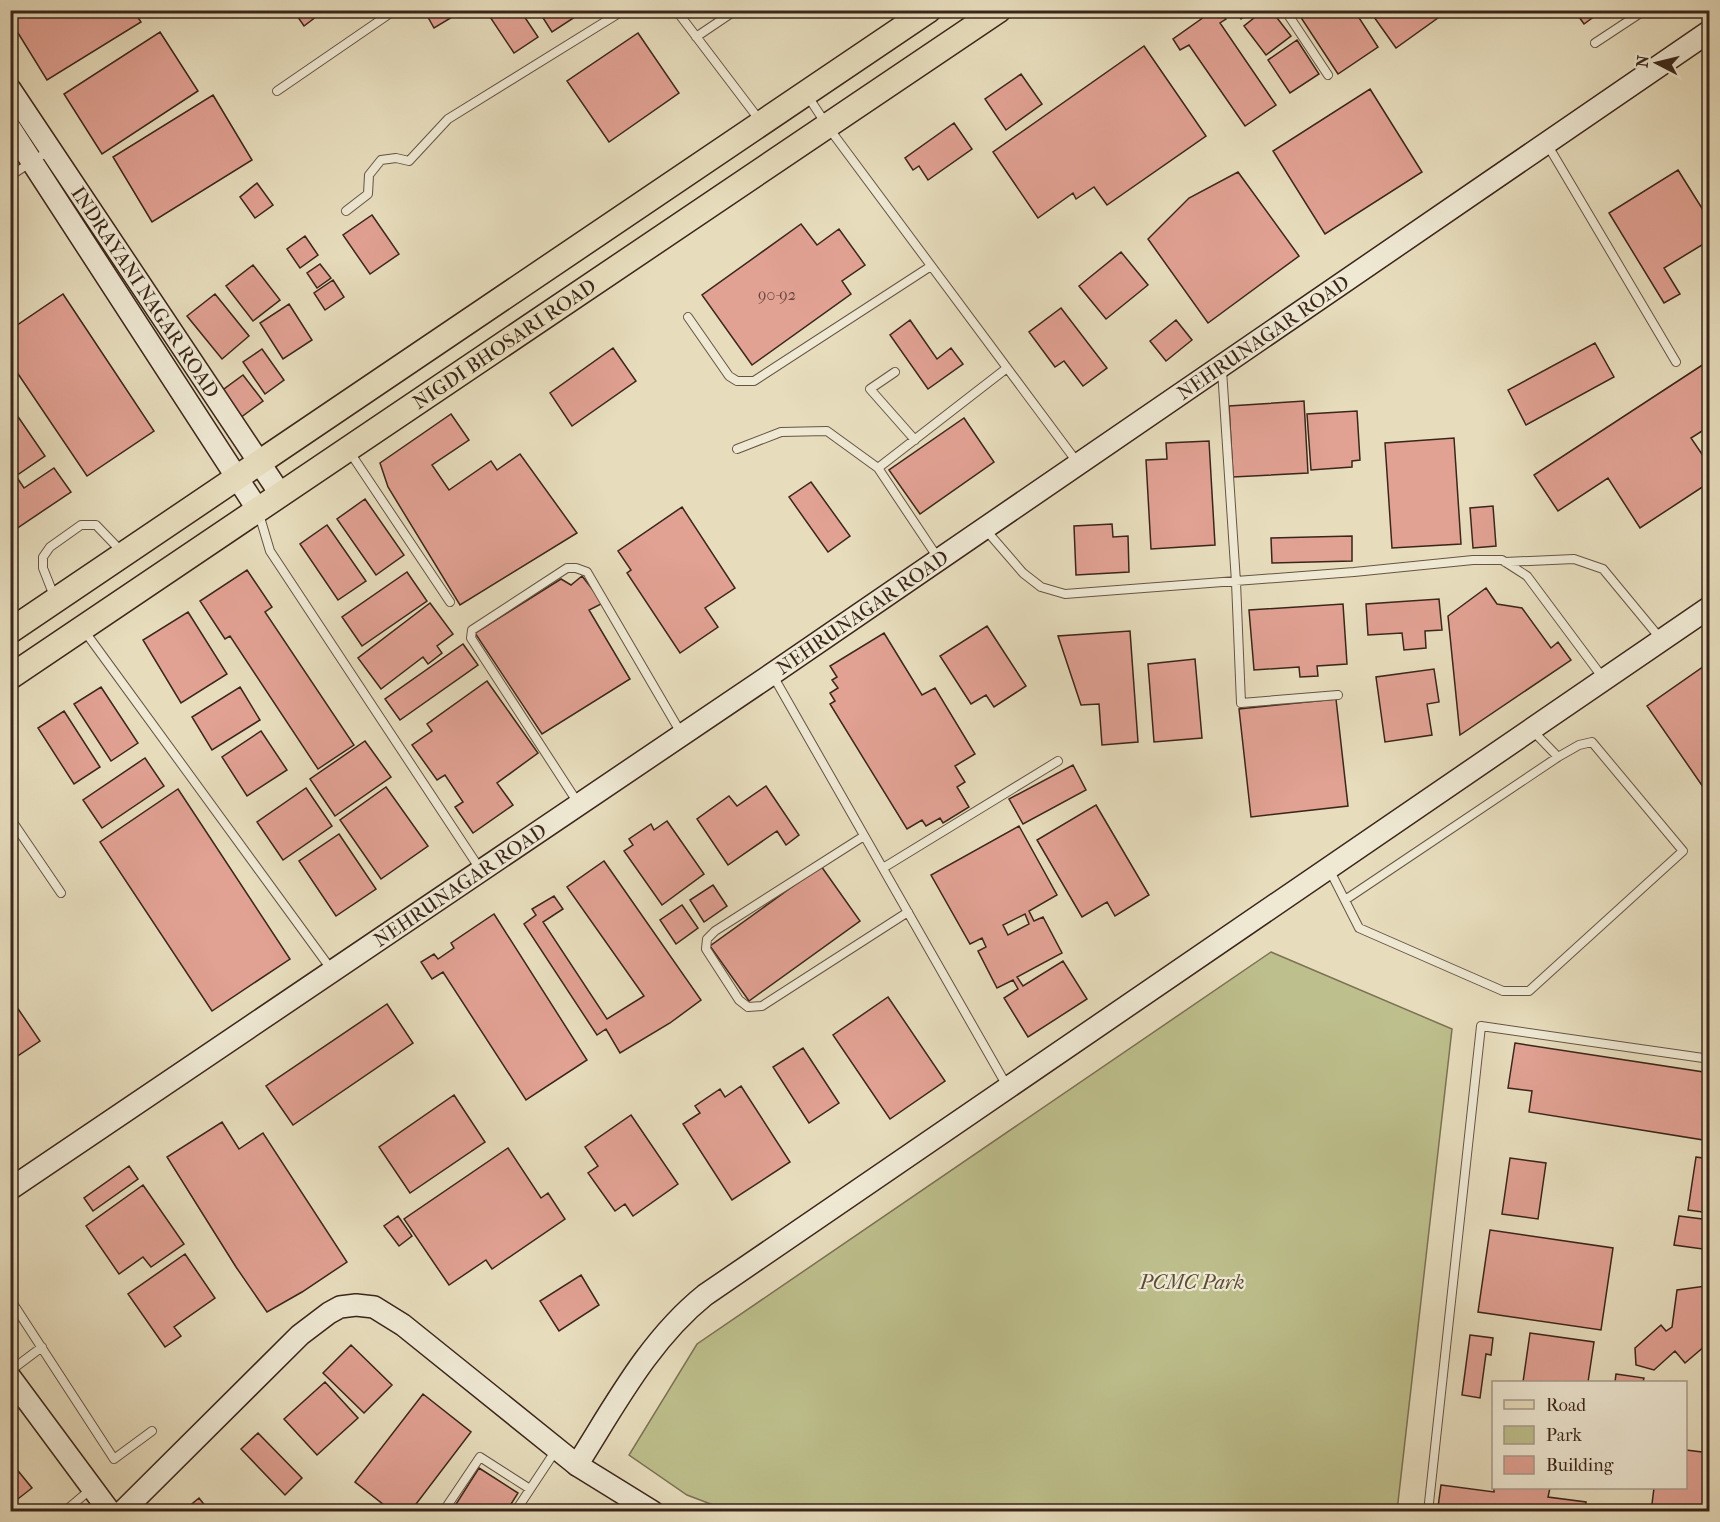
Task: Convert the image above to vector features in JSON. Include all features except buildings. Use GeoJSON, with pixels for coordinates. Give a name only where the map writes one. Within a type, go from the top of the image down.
{"type":"FeatureCollection","features":[{"type":"Feature","properties":{"kind":"main road","name":"NIGDI BHOSARI ROAD"},"geometry":{"type":"LineString","coordinates":[[10,630],[807,95],[929,10]]}},
{"type":"Feature","properties":{"kind":"main road","name":"NIGDI BHOSARI ROAD"},"geometry":{"type":"LineString","coordinates":[[10,677],[999,10]]}},
{"type":"Feature","properties":{"kind":"street","name":"NEHRUNAGAR ROAD"},"geometry":{"type":"LineString","coordinates":[[10,1189],[772,674],[1710,31]]}},
{"type":"Feature","properties":{"kind":"street","name":"INDRAYANI NAGAR ROAD"},"geometry":{"type":"LineString","coordinates":[[10,89],[281,495]]}},
{"type":"Feature","properties":{"kind":"street","name":"INDRAYANI NAGAR ROAD"},"geometry":{"type":"LineString","coordinates":[[10,128],[258,510]]}},
{"type":"Feature","properties":{"kind":"street"},"geometry":{"type":"LineString","coordinates":[[577,1465],[650,1350],[686,1310],[714,1288],[1710,607]]}},
{"type":"Feature","properties":{"kind":"street"},"geometry":{"type":"LineString","coordinates":[[122,1512],[300,1335],[340,1307],[365,1306],[387,1313],[577,1465],[653,1512]]}},
{"type":"Feature","properties":{"kind":"street"},"geometry":{"type":"LineString","coordinates":[[10,1377],[110,1512]]}},
{"type":"Feature","properties":{"kind":"lane"},"geometry":{"type":"LineString","coordinates":[[277,91],[395,10]]}},
{"type":"Feature","properties":{"kind":"lane"},"geometry":{"type":"LineString","coordinates":[[346,211],[368,194],[369,176],[381,160],[396,158],[409,161],[448,119],[624,10]]}},
{"type":"Feature","properties":{"kind":"lane"},"geometry":{"type":"LineString","coordinates":[[676,10],[763,124]]}},
{"type":"Feature","properties":{"kind":"lane"},"geometry":{"type":"LineString","coordinates":[[696,37],[736,10]]}},
{"type":"Feature","properties":{"kind":"lane"},"geometry":{"type":"LineString","coordinates":[[1285,10],[1328,75]]}},
{"type":"Feature","properties":{"kind":"lane"},"geometry":{"type":"LineString","coordinates":[[1595,43],[1645,10]]}},
{"type":"Feature","properties":{"kind":"lane"},"geometry":{"type":"LineString","coordinates":[[807,95],[828,127],[1078,464]]}},
{"type":"Feature","properties":{"kind":"lane"},"geometry":{"type":"LineString","coordinates":[[1547,143],[1676,362]]}},
{"type":"Feature","properties":{"kind":"lane"},"geometry":{"type":"LineString","coordinates":[[10,176],[51,149]]}},
{"type":"Feature","properties":{"kind":"lane"},"geometry":{"type":"LineString","coordinates":[[688,317],[729,376],[737,381],[754,381],[931,266]]}},
{"type":"Feature","properties":{"kind":"lane"},"geometry":{"type":"LineString","coordinates":[[1222,365],[1241,703],[1338,695]]}},
{"type":"Feature","properties":{"kind":"lane"},"geometry":{"type":"LineString","coordinates":[[878,468],[1007,368]]}},
{"type":"Feature","properties":{"kind":"lane"},"geometry":{"type":"LineString","coordinates":[[895,372],[870,389],[915,440]]}},
{"type":"Feature","properties":{"kind":"lane"},"geometry":{"type":"LineString","coordinates":[[737,449],[781,432],[826,431],[878,468],[938,559]]}},
{"type":"Feature","properties":{"kind":"lane"},"geometry":{"type":"LineString","coordinates":[[348,449],[450,602]]}},
{"type":"Feature","properties":{"kind":"lane"},"geometry":{"type":"LineString","coordinates":[[258,510],[270,551],[481,871]]}},
{"type":"Feature","properties":{"kind":"lane"},"geometry":{"type":"LineString","coordinates":[[56,600],[43,568],[43,557],[50,546],[81,525],[96,525],[124,554]]}},
{"type":"Feature","properties":{"kind":"lane"},"geometry":{"type":"LineString","coordinates":[[984,528],[1023,573],[1041,587],[1065,594],[1236,582],[1473,560],[1502,560],[1527,576],[1605,679]]}},
{"type":"Feature","properties":{"kind":"lane"},"geometry":{"type":"LineString","coordinates":[[1503,562],[1574,559],[1603,569],[1662,640]]}},
{"type":"Feature","properties":{"kind":"lane"},"geometry":{"type":"LineString","coordinates":[[578,805],[471,638],[472,630],[567,568],[587,572],[682,735]]}},
{"type":"Feature","properties":{"kind":"lane"},"geometry":{"type":"LineString","coordinates":[[82,628],[332,971]]}},
{"type":"Feature","properties":{"kind":"lane"},"geometry":{"type":"LineString","coordinates":[[772,674],[1008,1087]]}},
{"type":"Feature","properties":{"kind":"lane"},"geometry":{"type":"LineString","coordinates":[[1531,729],[1558,757]]}},
{"type":"Feature","properties":{"kind":"lane"},"geometry":{"type":"LineString","coordinates":[[1329,868],[1345,900],[1359,928],[1503,991],[1529,991],[1683,851],[1592,742],[1579,745],[1558,757],[1345,900]]}},
{"type":"Feature","properties":{"kind":"lane"},"geometry":{"type":"LineString","coordinates":[[883,868],[1058,762]]}},
{"type":"Feature","properties":{"kind":"lane"},"geometry":{"type":"LineString","coordinates":[[10,818],[62,893]]}},
{"type":"Feature","properties":{"kind":"lane"},"geometry":{"type":"LineString","coordinates":[[864,836],[715,930],[707,939],[706,949],[739,1000],[748,1007],[762,1006],[908,912]]}},
{"type":"Feature","properties":{"kind":"lane"},"geometry":{"type":"LineString","coordinates":[[1428,1512],[1481,1026],[1710,1059]]}},
{"type":"Feature","properties":{"kind":"lane"},"geometry":{"type":"LineString","coordinates":[[10,1299],[114,1459],[152,1431]]}},
{"type":"Feature","properties":{"kind":"lane"},"geometry":{"type":"LineString","coordinates":[[10,1371],[42,1347]]}},
{"type":"Feature","properties":{"kind":"lane"},"geometry":{"type":"LineString","coordinates":[[515,1512],[557,1449]]}},
{"type":"Feature","properties":{"kind":"lane"},"geometry":{"type":"LineString","coordinates":[[443,1512],[480,1456],[530,1489]]}},
{"type":"Feature","properties":{"kind":"lane"},"geometry":{"type":"LineString","coordinates":[[64,1512],[93,1488]]}},
{"type":"Feature","properties":{"kind":"green space","name":"PCMC Park"},"geometry":{"type":"Polygon","coordinates":[[[1271,952],[1452,1029],[1397,1511],[729,1511],[687,1495],[629,1455],[697,1344],[1271,952]]]}}]}
